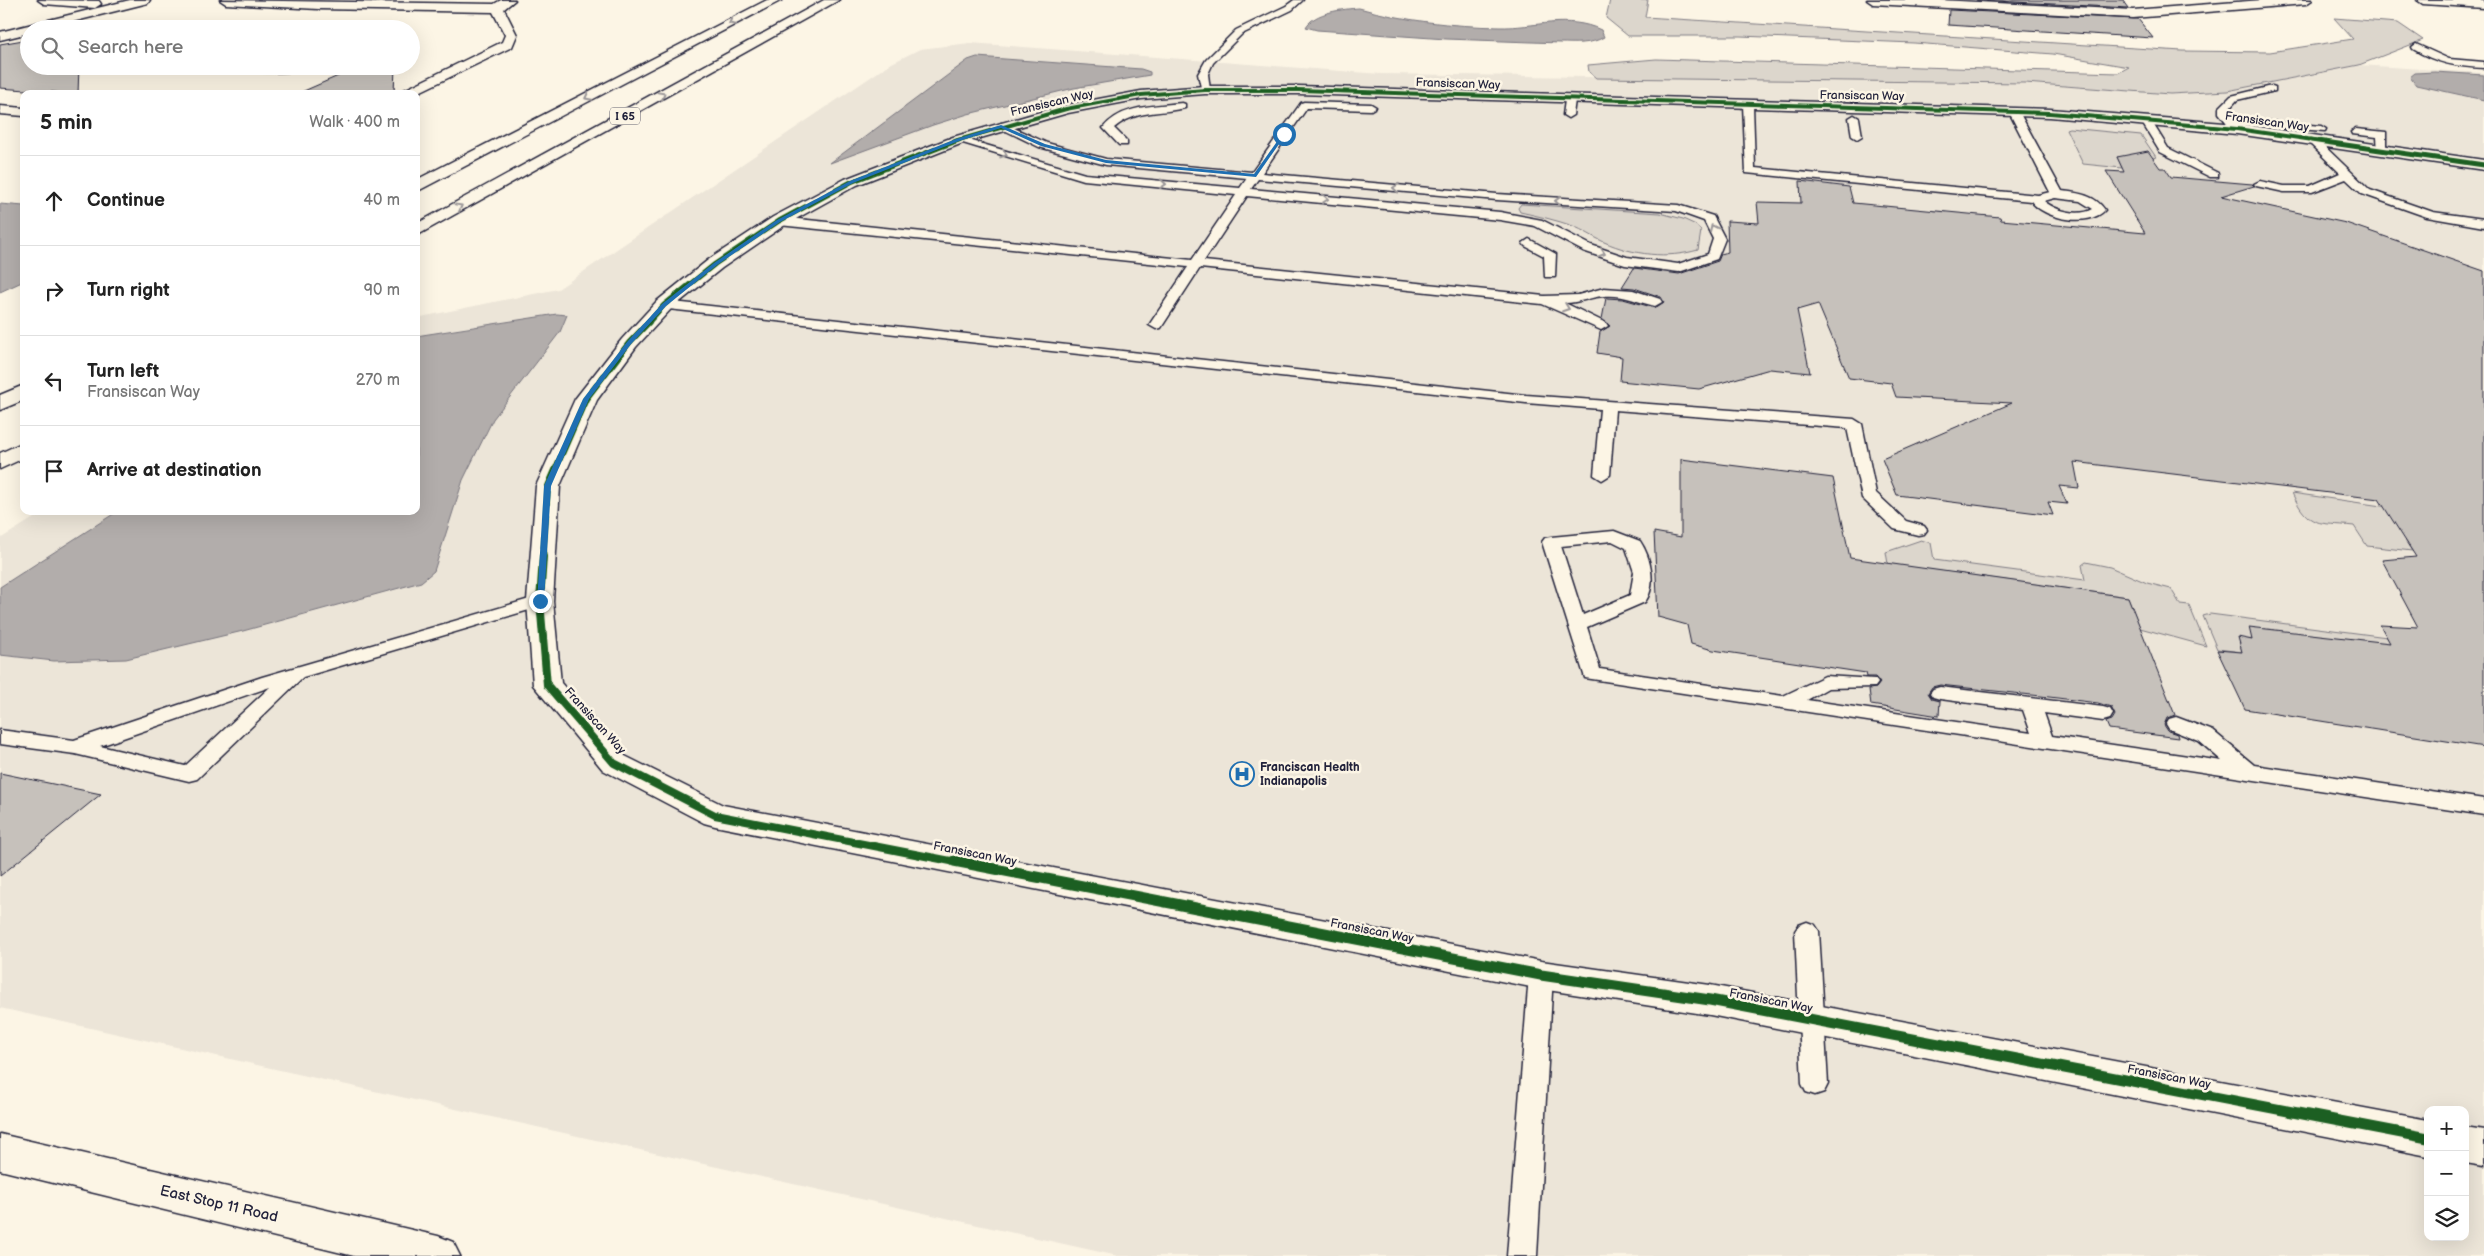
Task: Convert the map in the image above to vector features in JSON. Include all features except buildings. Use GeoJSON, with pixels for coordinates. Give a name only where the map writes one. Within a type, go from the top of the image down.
{"type":"FeatureCollection","features":[{"type":"Feature","properties":{"kind":"main road"},"geometry":{"type":"LineString","coordinates":[[44,0],[122,6]]}},
{"type":"Feature","properties":{"kind":"main road"},"geometry":{"type":"LineString","coordinates":[[65,20],[144,0]]}},
{"type":"Feature","properties":{"kind":"main road"},"geometry":{"type":"LineString","coordinates":[[226,0],[318,5],[497,8],[509,0]]}},
{"type":"Feature","properties":{"kind":"main road"},"geometry":{"type":"LineString","coordinates":[[420,185],[776,0]]}},
{"type":"Feature","properties":{"kind":"main road","name":"I 65"},"geometry":{"type":"LineString","coordinates":[[420,229],[833,0]]}},
{"type":"Feature","properties":{"kind":"main road"},"geometry":{"type":"LineString","coordinates":[[1873,0],[2099,14],[2150,14],[2306,0]]}},
{"type":"Feature","properties":{"kind":"main road"},"geometry":{"type":"LineString","coordinates":[[2165,0],[2196,10]]}},
{"type":"Feature","properties":{"kind":"main road"},"geometry":{"type":"LineString","coordinates":[[2423,0],[2484,4]]}},
{"type":"Feature","properties":{"kind":"main road"},"geometry":{"type":"LineString","coordinates":[[411,90],[507,44],[511,35],[497,8]]}},
{"type":"Feature","properties":{"kind":"main road"},"geometry":{"type":"LineString","coordinates":[[0,36],[20,31]]}},
{"type":"Feature","properties":{"kind":"main road","name":"Fransiscan Way"},"geometry":{"type":"LineString","coordinates":[[2424,1137],[1810,1021],[1710,1000],[1541,975],[715,815],[614,763],[547,685],[540,601],[548,486],[586,399],[629,343],[664,305],[716,264],[779,221],[851,182],[958,140],[1001,126],[1066,109],[1141,95],[1204,90],[1317,90],[1569,107],[1748,104],[2014,112],[2235,125],[2316,134],[2382,150],[2484,165]]}},
{"type":"Feature","properties":{"kind":"main road"},"geometry":{"type":"LineString","coordinates":[[0,110],[20,112]]}},
{"type":"Feature","properties":{"kind":"main road"},"geometry":{"type":"LineString","coordinates":[[0,403],[20,393]]}},
{"type":"Feature","properties":{"kind":"main road"},"geometry":{"type":"LineString","coordinates":[[0,462],[20,451]]}},
{"type":"Feature","properties":{"kind":"main road"},"geometry":{"type":"LineString","coordinates":[[2469,1146],[2484,1148]]}},
{"type":"Feature","properties":{"kind":"main road","name":"East Stop 11 Road"},"geometry":{"type":"LineString","coordinates":[[0,1152],[438,1256]]}},
{"type":"Feature","properties":{"kind":"lane"},"geometry":{"type":"LineString","coordinates":[[1204,90],[1203,74],[1209,62],[1239,32],[1289,8],[1299,0]]}},
{"type":"Feature","properties":{"kind":"lane"},"geometry":{"type":"LineString","coordinates":[[2416,47],[2434,59],[2453,64],[2484,65]]}},
{"type":"Feature","properties":{"kind":"lane"},"geometry":{"type":"LineString","coordinates":[[2235,125],[2224,113],[2224,108],[2234,98],[2272,89]]}},
{"type":"Feature","properties":{"kind":"lane"},"geometry":{"type":"LineString","coordinates":[[1748,104],[1750,171],[2038,198],[2058,194],[2087,200],[2098,207],[2099,210],[2091,215],[2062,214],[2044,208],[2037,201],[2038,198]]}},
{"type":"Feature","properties":{"kind":"lane"},"geometry":{"type":"LineString","coordinates":[[1156,325],[1244,191],[1304,105],[1371,106]]}},
{"type":"Feature","properties":{"kind":"lane"},"geometry":{"type":"LineString","coordinates":[[1123,143],[1108,128],[1115,120],[1142,110],[1182,106]]}},
{"type":"Feature","properties":{"kind":"lane"},"geometry":{"type":"LineString","coordinates":[[2014,112],[2058,194]]}},
{"type":"Feature","properties":{"kind":"lane"},"geometry":{"type":"LineString","coordinates":[[1854,118],[1857,136]]}},
{"type":"Feature","properties":{"kind":"lane"},"geometry":{"type":"LineString","coordinates":[[2146,120],[2164,150],[2214,175]]}},
{"type":"Feature","properties":{"kind":"lane"},"geometry":{"type":"LineString","coordinates":[[958,140],[1084,177],[1500,216],[1538,223],[1587,248],[1625,261],[1679,268],[1713,256],[1719,238],[1709,219],[1678,208],[1509,198],[1106,162],[1043,145],[1001,126]]}},
{"type":"Feature","properties":{"kind":"lane"},"geometry":{"type":"LineString","coordinates":[[2356,132],[2382,134],[2382,150]]}},
{"type":"Feature","properties":{"kind":"lane"},"geometry":{"type":"LineString","coordinates":[[2316,134],[2347,174],[2366,192],[2432,215],[2484,223]]}},
{"type":"Feature","properties":{"kind":"lane"},"geometry":{"type":"LineString","coordinates":[[2260,184],[2284,189],[2312,189],[2347,174]]}},
{"type":"Feature","properties":{"kind":"lane"},"geometry":{"type":"LineString","coordinates":[[1500,216],[1509,198]]}},
{"type":"Feature","properties":{"kind":"lane"},"geometry":{"type":"LineString","coordinates":[[779,221],[1544,300],[1578,299],[1604,292],[1633,294],[1655,302]]}},
{"type":"Feature","properties":{"kind":"lane"},"geometry":{"type":"LineString","coordinates":[[1529,243],[1550,254],[1550,274]]}},
{"type":"Feature","properties":{"kind":"lane"},"geometry":{"type":"LineString","coordinates":[[1544,300],[1575,312],[1601,326]]}},
{"type":"Feature","properties":{"kind":"lane"},"geometry":{"type":"LineString","coordinates":[[664,305],[1608,407],[1854,424],[1868,495],[1900,525],[1918,530]]}},
{"type":"Feature","properties":{"kind":"lane"},"geometry":{"type":"LineString","coordinates":[[1602,475],[1608,407]]}},
{"type":"Feature","properties":{"kind":"lane"},"geometry":{"type":"LineString","coordinates":[[1577,625],[1639,598],[1643,572],[1634,545],[1614,536],[1551,542],[1592,674],[2484,807]]}},
{"type":"Feature","properties":{"kind":"lane"},"geometry":{"type":"LineString","coordinates":[[75,747],[297,673],[540,601]]}},
{"type":"Feature","properties":{"kind":"lane"},"geometry":{"type":"LineString","coordinates":[[0,737],[75,747],[189,774],[297,673]]}},
{"type":"Feature","properties":{"kind":"lane"},"geometry":{"type":"LineString","coordinates":[[1785,703],[1825,682],[1868,683]]}},
{"type":"Feature","properties":{"kind":"lane"},"geometry":{"type":"LineString","coordinates":[[1940,693],[2102,714]]}},
{"type":"Feature","properties":{"kind":"lane"},"geometry":{"type":"LineString","coordinates":[[2031,705],[2044,741]]}},
{"type":"Feature","properties":{"kind":"lane"},"geometry":{"type":"LineString","coordinates":[[2176,724],[2206,736],[2248,772]]}},
{"type":"Feature","properties":{"kind":"lane"},"geometry":{"type":"LineString","coordinates":[[1806,931],[1815,1084]]}},
{"type":"Feature","properties":{"kind":"lane"},"geometry":{"type":"LineString","coordinates":[[1522,1256],[1541,975]]}},
{"type":"Feature","properties":{"kind":"shaded area"},"geometry":{"type":"Polygon","coordinates":[[[1610,0],[1648,0],[1645,17],[2182,51],[2270,52],[2353,39],[2334,18],[2398,23],[2423,40],[2359,65],[2227,91],[2170,94],[2025,83],[1596,78],[1589,72],[1588,65],[1656,59],[2118,73],[2129,67],[2053,54],[1914,43],[1740,36],[1628,36],[1606,18],[1610,0]]]}},
{"type":"Feature","properties":{"kind":"shaded area"},"geometry":{"type":"Polygon","coordinates":[[[1359,8],[1376,13],[1428,22],[1463,25],[1512,27],[1563,22],[1576,23],[1601,30],[1604,37],[1588,42],[1560,43],[1446,39],[1317,30],[1306,27],[1310,22],[1322,15],[1338,10],[1359,8]]]}},
{"type":"Feature","properties":{"kind":"shaded area","name":"Franciscan Health Indianapolis"},"geometry":{"type":"Polygon","coordinates":[[[970,43],[1381,74],[2025,83],[2170,94],[2227,91],[2359,65],[2484,73],[2484,1256],[1118,1256],[0,1008],[0,539],[39,515],[420,515],[420,317],[558,289],[890,64],[920,49],[970,43]]]}},
{"type":"Feature","properties":{"kind":"shaded area"},"geometry":{"type":"Polygon","coordinates":[[[977,57],[1141,69],[1150,72],[1150,75],[1074,88],[968,114],[830,163],[968,60],[977,57]]]}},
{"type":"Feature","properties":{"kind":"shaded area"},"geometry":{"type":"Polygon","coordinates":[[[2435,72],[2484,75],[2484,100],[2416,85],[2410,77],[2415,73],[2435,72]]]}},
{"type":"Feature","properties":{"kind":"shaded area"},"geometry":{"type":"Polygon","coordinates":[[[2066,129],[2141,135],[2156,157],[2139,163],[2130,157],[2117,157],[2122,168],[2083,164],[2066,129]]]}},
{"type":"Feature","properties":{"kind":"shaded area"},"geometry":{"type":"Polygon","coordinates":[[[0,204],[20,206],[20,283],[0,292],[0,204]]]}},
{"type":"Feature","properties":{"kind":"shaded area"},"geometry":{"type":"Polygon","coordinates":[[[1521,204],[1660,213],[1683,219],[1696,225],[1701,231],[1698,250],[1663,255],[1627,250],[1604,242],[1573,226],[1520,212],[1518,208],[1521,204]]]}},
{"type":"Feature","properties":{"kind":"shaded area"},"geometry":{"type":"Polygon","coordinates":[[[557,314],[567,315],[560,332],[493,419],[463,480],[434,571],[421,582],[243,631],[126,659],[54,661],[0,655],[0,587],[112,515],[420,515],[420,335],[557,314]]]}},
{"type":"Feature","properties":{"kind":"shaded area"},"geometry":{"type":"Polygon","coordinates":[[[2292,493],[2402,509],[2406,542],[2412,551],[2367,546],[2354,526],[2316,522],[2304,513],[2292,493]]]}},
{"type":"Feature","properties":{"kind":"shaded area"},"geometry":{"type":"Polygon","coordinates":[[[1921,540],[1931,543],[1934,560],[2085,580],[2082,565],[2086,562],[2110,567],[2147,583],[2171,589],[2180,604],[2189,605],[2206,646],[2140,628],[2128,597],[1888,564],[1886,552],[1921,540]]]}},
{"type":"Feature","properties":{"kind":"shaded area"},"geometry":{"type":"Polygon","coordinates":[[[2210,614],[2387,637],[2393,645],[2239,639],[2242,652],[2217,649],[2203,616],[2210,614]]]}},
{"type":"Feature","properties":{"kind":"cycle path"},"geometry":{"type":"LineString","coordinates":[[2424,1137],[1710,1000],[1541,975],[715,815],[614,763],[547,685],[540,601],[548,486],[586,399],[629,343],[664,305],[715,264],[779,221],[851,182],[958,140],[1066,109],[1141,95],[1205,90],[1298,90],[2050,113],[2237,129],[2484,165]]}},
{"type":"Feature","properties":{"kind":"place","name":"Franciscan Health Indianapolis"},"geometry":{"type":"Point","coordinates":[1242,774]}},
{"type":"Feature","properties":{"kind":"route"},"geometry":{"type":"LineString","coordinates":[[540,601],[548,486],[586,399],[629,343],[664,305],[716,264],[779,221],[851,182],[958,140],[1001,126],[1043,145],[1106,162],[1256,175],[1284,134]]}}]}
